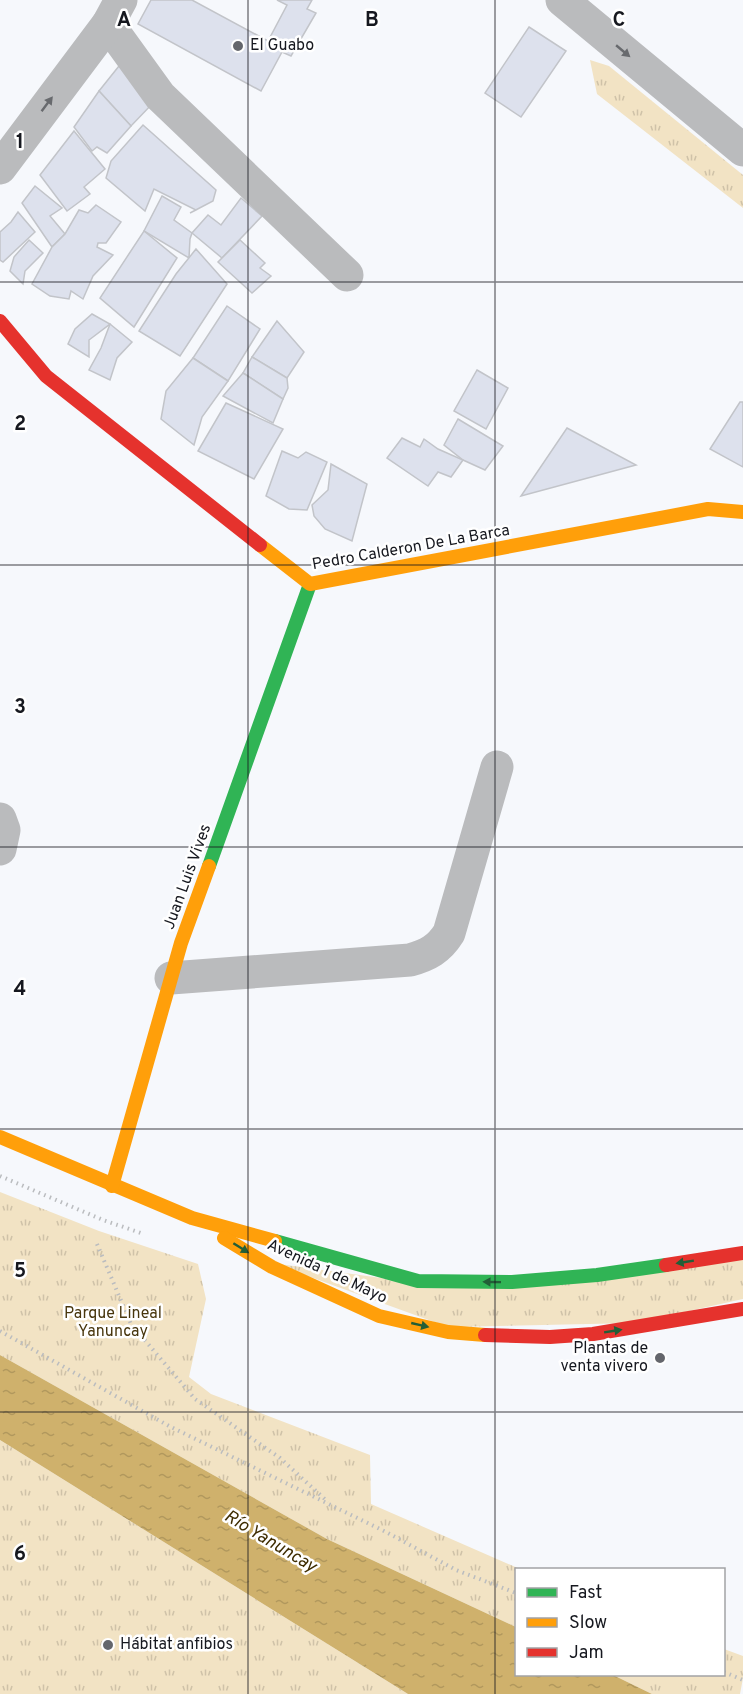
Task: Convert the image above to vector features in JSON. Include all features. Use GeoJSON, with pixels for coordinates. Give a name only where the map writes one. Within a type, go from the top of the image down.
{"type":"FeatureCollection","features":[{"type":"Feature","properties":{"kind":"street"},"geometry":{"type":"LineString","coordinates":[[562,0],[743,150]]}},
{"type":"Feature","properties":{"kind":"street"},"geometry":{"type":"LineString","coordinates":[[0,168],[114,12],[160,96],[347,275]]}},
{"type":"Feature","properties":{"kind":"street","name":"Pedro Calderon De La Barca"},"geometry":{"type":"LineString","coordinates":[[0,321],[46,376],[310,584],[708,509],[743,512]]}},
{"type":"Feature","properties":{"kind":"street","name":"Juan Luis Vives"},"geometry":{"type":"LineString","coordinates":[[112,1186],[181,943],[310,584]]}},
{"type":"Feature","properties":{"kind":"street"},"geometry":{"type":"LineString","coordinates":[[171,978],[410,960],[433,951],[442,944],[449,933],[497,767]]}},
{"type":"Feature","properties":{"kind":"street"},"geometry":{"type":"LineString","coordinates":[[0,819],[4,830],[0,849]]}},
{"type":"Feature","properties":{"kind":"street","name":"Avenida 1 de Mayo"},"geometry":{"type":"LineString","coordinates":[[0,1137],[192,1218],[418,1281],[512,1282],[597,1275],[743,1253]]}},
{"type":"Feature","properties":{"kind":"street","name":"Avenida 1 de Mayo"},"geometry":{"type":"LineString","coordinates":[[192,1218],[272,1267],[379,1316],[448,1332],[539,1337],[592,1334],[743,1309]]}},
{"type":"Feature","properties":{"kind":"path"},"geometry":{"type":"LineString","coordinates":[[97,1244],[131,1324],[195,1399],[280,1458],[332,1505]]}},
{"type":"Feature","properties":{"kind":"path"},"geometry":{"type":"LineString","coordinates":[[0,1331],[169,1426],[386,1532],[456,1570],[515,1593]]}},
{"type":"Feature","properties":{"kind":"path"},"geometry":{"type":"LineString","coordinates":[[725,1673],[743,1680]]}},
{"type":"Feature","properties":{"kind":"green space"},"geometry":{"type":"Polygon","coordinates":[[[590,60],[609,66],[743,175],[743,208],[597,94],[590,60]]]}},
{"type":"Feature","properties":{"kind":"green space","name":"Parque Lineal Yanuncay"},"geometry":{"type":"Polygon","coordinates":[[[0,1192],[99,1231],[198,1264],[206,1299],[189,1377],[211,1394],[370,1455],[371,1504],[518,1568],[515,1568],[515,1627],[327,1539],[0,1355],[0,1192]]]}},
{"type":"Feature","properties":{"kind":"green space"},"geometry":{"type":"Polygon","coordinates":[[[743,1258],[743,1299],[635,1323],[448,1327],[272,1263],[418,1283],[743,1258]]]}},
{"type":"Feature","properties":{"kind":"green space"},"geometry":{"type":"Polygon","coordinates":[[[0,1440],[408,1694],[0,1694],[0,1440]]]}},
{"type":"Feature","properties":{"kind":"green space"},"geometry":{"type":"Polygon","coordinates":[[[725,1649],[743,1656],[740,1694],[652,1694],[615,1676],[725,1676],[725,1649]]]}},
{"type":"Feature","properties":{"kind":"water","name":"Río Yanuncay"},"geometry":{"type":"Polygon","coordinates":[[[0,1355],[327,1539],[515,1627],[515,1676],[615,1676],[652,1694],[408,1694],[0,1440],[0,1355]]]}},
{"type":"Feature","properties":{"kind":"building","name":"El Guabo"},"geometry":{"type":"Polygon","coordinates":[[[151,0],[192,0],[268,41],[287,5],[277,0],[312,0],[307,9],[316,13],[291,56],[282,52],[261,91],[138,24],[151,0]]]}},
{"type":"Feature","properties":{"kind":"building"},"geometry":{"type":"Polygon","coordinates":[[[529,27],[566,51],[521,117],[485,93],[529,27]]]}},
{"type":"Feature","properties":{"kind":"building"},"geometry":{"type":"Polygon","coordinates":[[[123,61],[154,102],[131,126],[99,91],[123,61]]]}},
{"type":"Feature","properties":{"kind":"building"},"geometry":{"type":"Polygon","coordinates":[[[99,91],[131,126],[107,153],[97,147],[92,151],[74,127],[99,91]]]}},
{"type":"Feature","properties":{"kind":"building"},"geometry":{"type":"Polygon","coordinates":[[[143,125],[216,190],[213,201],[196,210],[154,189],[145,211],[106,178],[111,161],[143,125]]]}},
{"type":"Feature","properties":{"kind":"building"},"geometry":{"type":"Polygon","coordinates":[[[74,131],[105,169],[84,187],[90,194],[67,211],[40,175],[74,131]]]}},
{"type":"Feature","properties":{"kind":"building"},"geometry":{"type":"Polygon","coordinates":[[[35,186],[62,208],[50,216],[65,234],[52,247],[22,203],[35,186]]]}},
{"type":"Feature","properties":{"kind":"building"},"geometry":{"type":"Polygon","coordinates":[[[162,196],[181,207],[174,220],[192,233],[189,258],[144,231],[162,196]]]}},
{"type":"Feature","properties":{"kind":"building"},"geometry":{"type":"Polygon","coordinates":[[[241,198],[262,216],[222,258],[192,233],[208,215],[221,225],[241,198]]]}},
{"type":"Feature","properties":{"kind":"building"},"geometry":{"type":"Polygon","coordinates":[[[96,205],[121,222],[106,243],[98,243],[97,247],[113,255],[93,276],[83,299],[71,291],[69,299],[50,296],[32,284],[52,247],[65,234],[79,210],[88,213],[96,205]]]}},
{"type":"Feature","properties":{"kind":"building"},"geometry":{"type":"Polygon","coordinates":[[[18,212],[35,232],[3,262],[0,260],[0,232],[18,212]]]}},
{"type":"Feature","properties":{"kind":"building"},"geometry":{"type":"Polygon","coordinates":[[[144,231],[177,258],[134,327],[100,298],[144,231]]]}},
{"type":"Feature","properties":{"kind":"building"},"geometry":{"type":"Polygon","coordinates":[[[29,240],[43,253],[25,271],[23,284],[10,271],[14,257],[29,240]]]}},
{"type":"Feature","properties":{"kind":"building"},"geometry":{"type":"Polygon","coordinates":[[[240,240],[265,263],[260,268],[271,276],[252,293],[218,262],[240,240]]]}},
{"type":"Feature","properties":{"kind":"building"},"geometry":{"type":"Polygon","coordinates":[[[196,249],[227,284],[180,356],[139,331],[176,274],[196,249]]]}},
{"type":"Feature","properties":{"kind":"building"},"geometry":{"type":"Polygon","coordinates":[[[227,306],[260,329],[228,381],[193,358],[227,306]]]}},
{"type":"Feature","properties":{"kind":"building"},"geometry":{"type":"Polygon","coordinates":[[[92,314],[110,324],[89,340],[89,357],[68,344],[75,329],[92,314]]]}},
{"type":"Feature","properties":{"kind":"building"},"geometry":{"type":"Polygon","coordinates":[[[277,321],[304,352],[287,378],[252,357],[277,321]]]}},
{"type":"Feature","properties":{"kind":"building"},"geometry":{"type":"Polygon","coordinates":[[[110,324],[132,342],[117,358],[110,380],[89,370],[110,324]]]}},
{"type":"Feature","properties":{"kind":"building"},"geometry":{"type":"Polygon","coordinates":[[[252,357],[287,378],[288,388],[283,399],[243,373],[252,357]]]}},
{"type":"Feature","properties":{"kind":"building"},"geometry":{"type":"Polygon","coordinates":[[[193,358],[228,381],[202,417],[194,445],[161,419],[166,391],[193,358]]]}},
{"type":"Feature","properties":{"kind":"building"},"geometry":{"type":"Polygon","coordinates":[[[477,370],[508,388],[486,429],[454,411],[477,370]]]}},
{"type":"Feature","properties":{"kind":"building"},"geometry":{"type":"Polygon","coordinates":[[[243,373],[283,399],[273,423],[223,396],[243,373]]]}},
{"type":"Feature","properties":{"kind":"building"},"geometry":{"type":"Polygon","coordinates":[[[740,402],[743,402],[743,467],[710,449],[740,402]]]}},
{"type":"Feature","properties":{"kind":"building"},"geometry":{"type":"Polygon","coordinates":[[[226,403],[283,429],[254,479],[198,451],[226,403]]]}},
{"type":"Feature","properties":{"kind":"building"},"geometry":{"type":"Polygon","coordinates":[[[458,419],[503,446],[485,470],[463,460],[444,445],[458,419]]]}},
{"type":"Feature","properties":{"kind":"building"},"geometry":{"type":"Polygon","coordinates":[[[567,428],[636,465],[521,496],[567,428]]]}},
{"type":"Feature","properties":{"kind":"building"},"geometry":{"type":"Polygon","coordinates":[[[402,438],[420,447],[424,439],[438,449],[463,460],[451,477],[438,472],[428,486],[387,458],[402,438]]]}},
{"type":"Feature","properties":{"kind":"building"},"geometry":{"type":"Polygon","coordinates":[[[282,451],[298,458],[306,452],[327,462],[307,510],[289,509],[266,496],[282,451]]]}},
{"type":"Feature","properties":{"kind":"building"},"geometry":{"type":"Polygon","coordinates":[[[331,464],[367,484],[352,541],[325,529],[314,516],[312,505],[328,490],[331,464]]]}},
{"type":"Feature","properties":{"kind":"traffic: fast"},"geometry":{"type":"LineString","coordinates":[[209,866],[310,584]]}},
{"type":"Feature","properties":{"kind":"traffic: fast"},"geometry":{"type":"LineString","coordinates":[[275,1241],[418,1281],[512,1282],[597,1275],[666,1265]]}},
{"type":"Feature","properties":{"kind":"traffic: slow"},"geometry":{"type":"LineString","coordinates":[[260,545],[310,584],[708,509],[743,512]]}},
{"type":"Feature","properties":{"kind":"traffic: slow"},"geometry":{"type":"LineString","coordinates":[[112,1186],[181,943],[209,866]]}},
{"type":"Feature","properties":{"kind":"traffic: slow"},"geometry":{"type":"LineString","coordinates":[[0,1137],[192,1218],[275,1241]]}},
{"type":"Feature","properties":{"kind":"traffic: slow"},"geometry":{"type":"LineString","coordinates":[[224,1238],[272,1267],[379,1316],[448,1332],[485,1335]]}},
{"type":"Feature","properties":{"kind":"traffic: jam"},"geometry":{"type":"LineString","coordinates":[[0,321],[46,376],[260,545]]}},
{"type":"Feature","properties":{"kind":"traffic: jam"},"geometry":{"type":"LineString","coordinates":[[666,1265],[743,1253]]}},
{"type":"Feature","properties":{"kind":"traffic: jam"},"geometry":{"type":"LineString","coordinates":[[485,1335],[550,1337],[593,1334],[743,1309]]}},
{"type":"Feature","properties":{"kind":"place","name":"El Guabo"},"geometry":{"type":"Point","coordinates":[238,46]}},
{"type":"Feature","properties":{"kind":"place","name":"Plantas de venta vivero"},"geometry":{"type":"Point","coordinates":[660,1358]}},
{"type":"Feature","properties":{"kind":"place","name":"Hábitat anfibios"},"geometry":{"type":"Point","coordinates":[108,1645]}}]}
